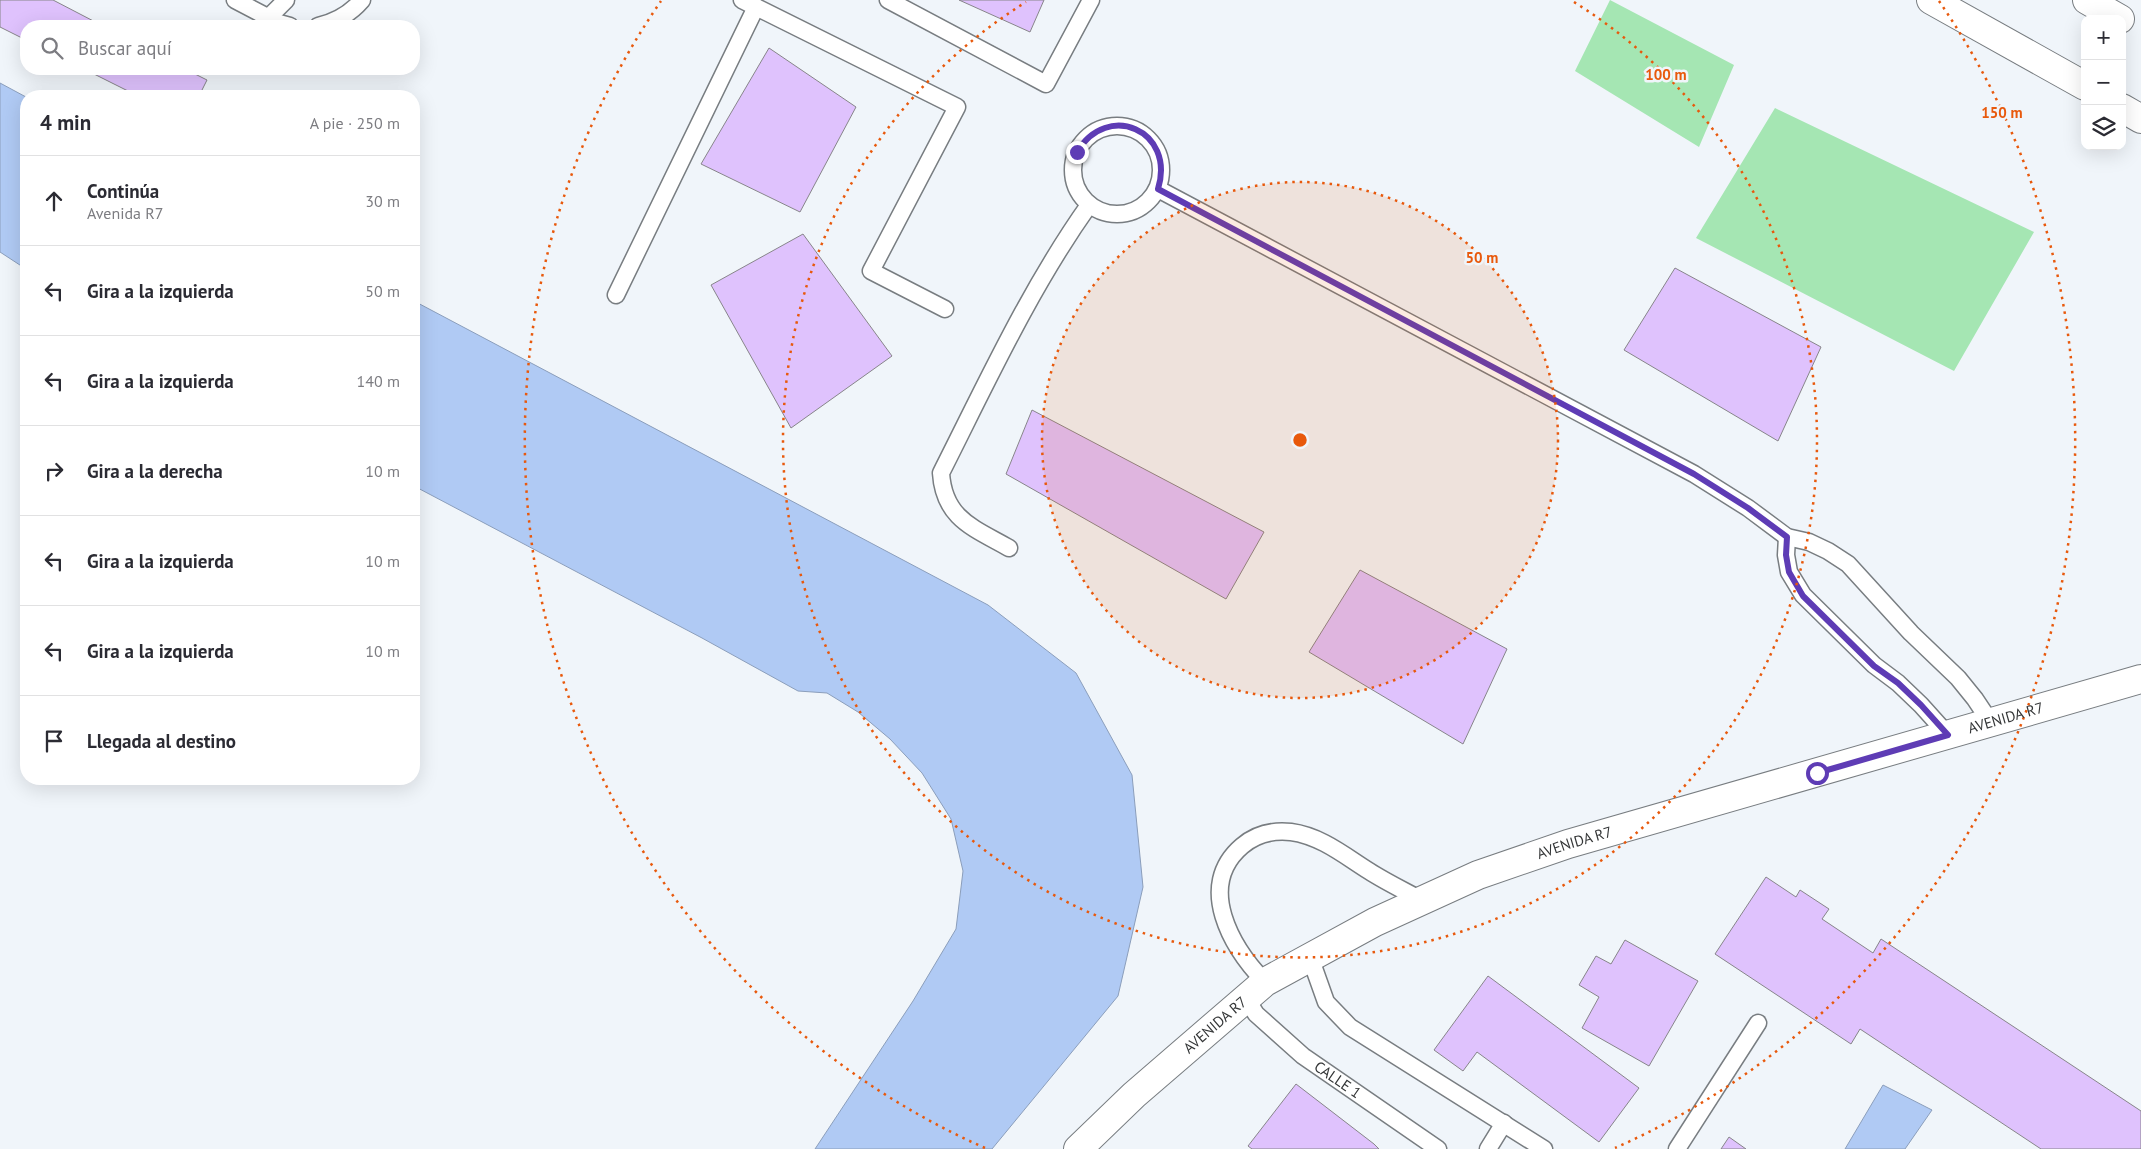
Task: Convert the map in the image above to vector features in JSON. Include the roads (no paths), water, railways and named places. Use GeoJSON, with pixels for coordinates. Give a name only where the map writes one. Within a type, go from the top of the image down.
{"type":"FeatureCollection","features":[{"type":"Feature","properties":{"kind":"street"},"geometry":{"type":"LineString","coordinates":[[1931,0],[2081,84]]}},
{"type":"Feature","properties":{"kind":"street"},"geometry":{"type":"LineString","coordinates":[[2087,0],[2114,15]]}},
{"type":"Feature","properties":{"kind":"street"},"geometry":{"type":"LineString","coordinates":[[2126,22],[2141,30]]}},
{"type":"Feature","properties":{"kind":"street"},"geometry":{"type":"LineString","coordinates":[[2126,110],[2141,119]]}},
{"type":"Feature","properties":{"kind":"street","name":"AVENIDA R7"},"geometry":{"type":"LineString","coordinates":[[1078,1149],[1134,1094],[1256,990],[1310,957],[1375,922],[1478,876],[1568,844],[2141,679]]}},
{"type":"Feature","properties":{"kind":"lane"},"geometry":{"type":"LineString","coordinates":[[235,0],[274,20]]}},
{"type":"Feature","properties":{"kind":"lane"},"geometry":{"type":"LineString","coordinates":[[268,18],[286,0]]}},
{"type":"Feature","properties":{"kind":"lane"},"geometry":{"type":"LineString","coordinates":[[337,20],[362,0]]}},
{"type":"Feature","properties":{"kind":"lane"},"geometry":{"type":"LineString","coordinates":[[888,0],[1046,84],[1091,0]]}},
{"type":"Feature","properties":{"kind":"lane"},"geometry":{"type":"LineString","coordinates":[[616,295],[749,4],[957,107],[871,271],[945,309]]}},
{"type":"Feature","properties":{"kind":"lane"},"geometry":{"type":"LineString","coordinates":[[1113,126],[1136,130],[1154,144],[1159,154],[1162,166],[1158,189],[1152,198],[1133,212],[1121,215],[1098,211],[1080,196],[1072,175],[1073,163],[1082,142],[1102,128],[1113,126]]}},
{"type":"Feature","properties":{"kind":"lane"},"geometry":{"type":"LineString","coordinates":[[1158,189],[1694,474],[1748,508],[1787,537],[1809,542],[1828,551],[1848,564],[1911,633],[1958,678],[1991,723]]}},
{"type":"Feature","properties":{"kind":"lane"},"geometry":{"type":"LineString","coordinates":[[1009,548],[964,522],[955,514],[942,488],[941,473],[1029,301],[1068,234],[1089,205]]}},
{"type":"Feature","properties":{"kind":"lane"},"geometry":{"type":"LineString","coordinates":[[1787,537],[1786,555],[1789,572],[1803,596],[1874,666],[1898,683],[1921,705],[1948,735]]}},
{"type":"Feature","properties":{"kind":"lane","name":"CALLE 1"},"geometry":{"type":"LineString","coordinates":[[1423,901],[1370,872],[1332,847],[1293,833],[1278,832],[1262,834],[1248,841],[1236,851],[1227,864],[1221,878],[1219,894],[1228,930],[1256,990],[1256,1014],[1304,1056],[1438,1149]]}},
{"type":"Feature","properties":{"kind":"lane"},"geometry":{"type":"LineString","coordinates":[[1310,957],[1326,1002],[1350,1027],[1544,1149]]}},
{"type":"Feature","properties":{"kind":"lane"},"geometry":{"type":"LineString","coordinates":[[1676,1149],[1758,1023]]}},
{"type":"Feature","properties":{"kind":"lane"},"geometry":{"type":"LineString","coordinates":[[1488,1149],[1504,1123]]}},
{"type":"Feature","properties":{"kind":"water"},"geometry":{"type":"Polygon","coordinates":[[[0,83],[20,94],[20,265],[0,252],[0,83]]]}},
{"type":"Feature","properties":{"kind":"water"},"geometry":{"type":"Polygon","coordinates":[[[420,304],[988,605],[1076,673],[1132,775],[1143,887],[1118,996],[992,1149],[815,1149],[913,1001],[956,929],[963,871],[951,819],[922,773],[890,739],[858,712],[827,693],[798,691],[702,638],[420,489],[420,304]]]}},
{"type":"Feature","properties":{"kind":"water"},"geometry":{"type":"Polygon","coordinates":[[[1883,1085],[1932,1110],[1905,1149],[1845,1149],[1883,1085]]]}}]}
